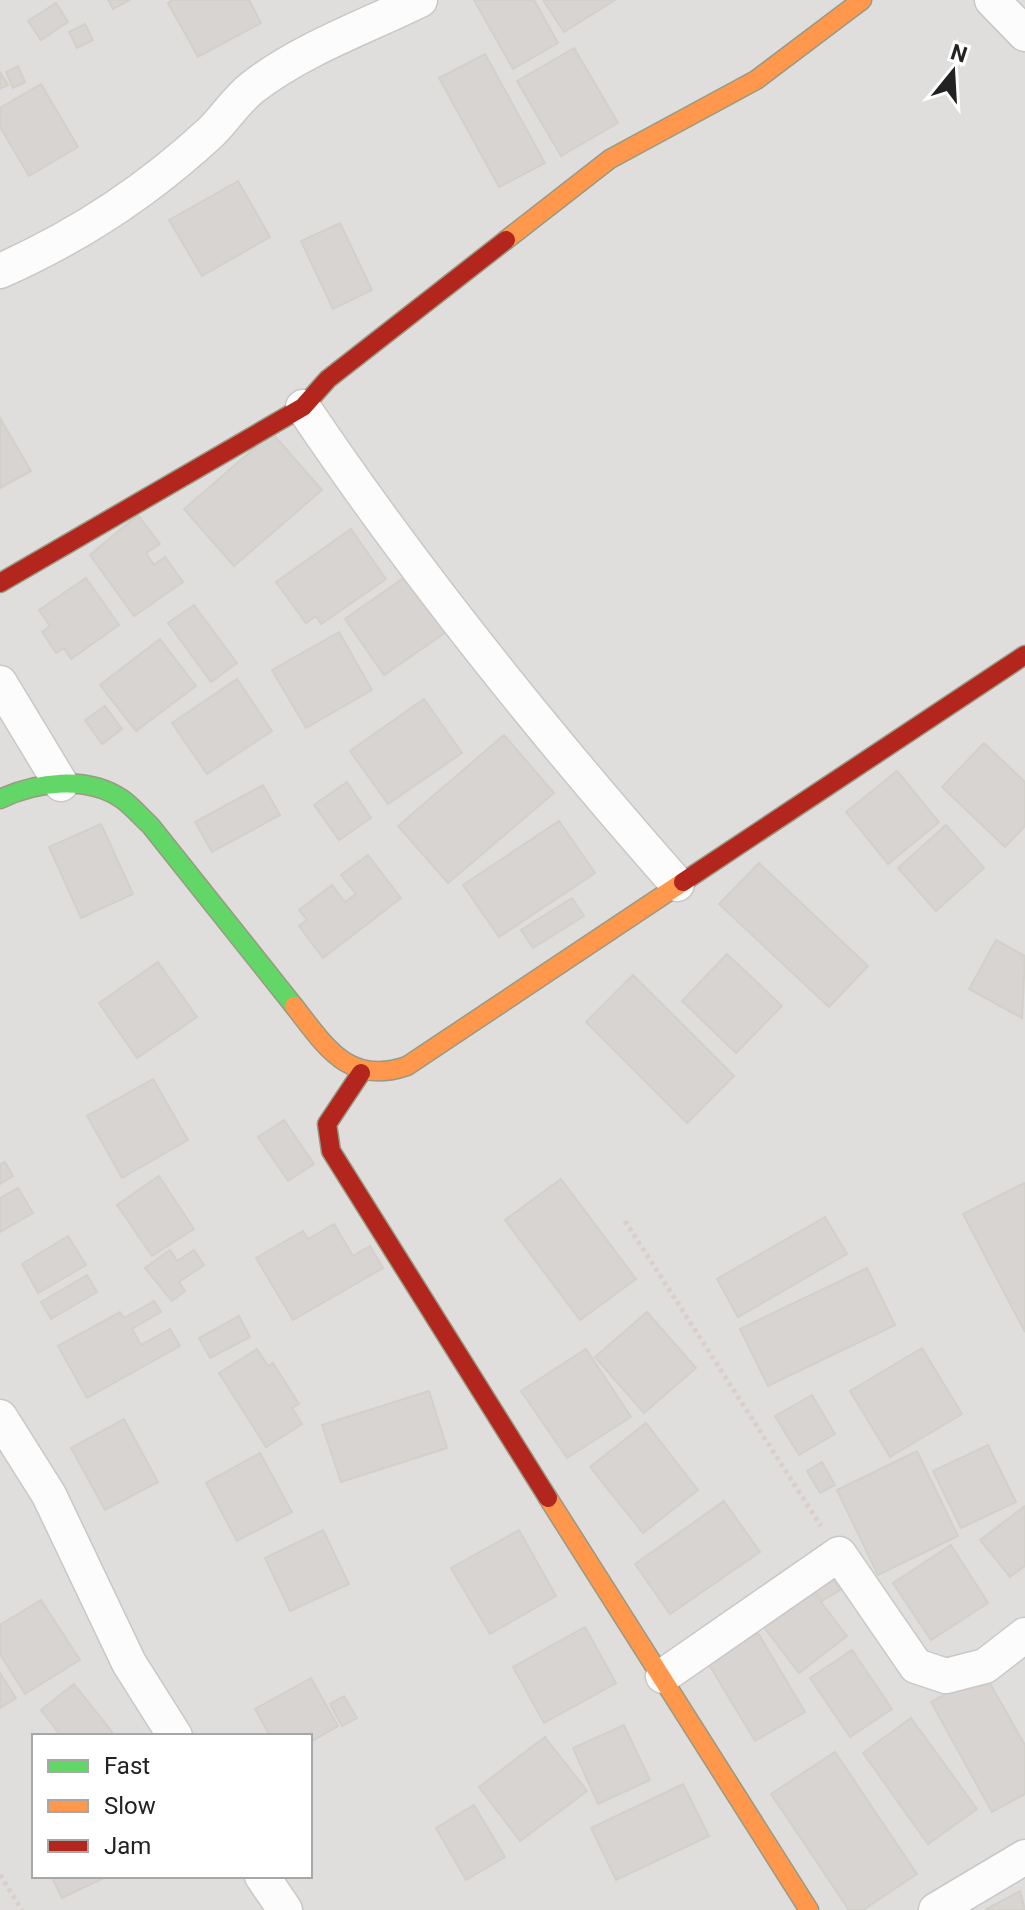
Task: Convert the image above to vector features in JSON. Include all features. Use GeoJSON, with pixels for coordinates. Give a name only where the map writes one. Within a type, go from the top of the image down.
{"type":"FeatureCollection","features":[{"type":"Feature","properties":{"kind":"street"},"geometry":{"type":"LineString","coordinates":[[0,271],[52,248],[144,188],[212,131],[251,88],[283,67],[420,0]]}},
{"type":"Feature","properties":{"kind":"street"},"geometry":{"type":"LineString","coordinates":[[0,583],[303,407],[328,379],[610,159],[756,80],[862,0]]}},
{"type":"Feature","properties":{"kind":"street"},"geometry":{"type":"LineString","coordinates":[[992,0],[1025,34]]}},
{"type":"Feature","properties":{"kind":"street"},"geometry":{"type":"LineString","coordinates":[[303,407],[378,519],[585,780],[677,884]]}},
{"type":"Feature","properties":{"kind":"street"},"geometry":{"type":"LineString","coordinates":[[0,799],[10,794],[61,784],[95,788],[120,798],[150,825],[328,1049],[361,1073],[382,1075],[407,1066],[1025,655]]}},
{"type":"Feature","properties":{"kind":"street"},"geometry":{"type":"LineString","coordinates":[[0,683],[61,784]]}},
{"type":"Feature","properties":{"kind":"street"},"geometry":{"type":"LineString","coordinates":[[361,1073],[327,1124],[331,1151],[463,1370],[663,1676],[809,1910]]}},
{"type":"Feature","properties":{"kind":"street"},"geometry":{"type":"LineString","coordinates":[[0,1417],[49,1495],[129,1663],[174,1734]]}},
{"type":"Feature","properties":{"kind":"street"},"geometry":{"type":"LineString","coordinates":[[663,1676],[839,1554],[916,1666],[946,1676],[985,1666],[1025,1635]]}},
{"type":"Feature","properties":{"kind":"street"},"geometry":{"type":"LineString","coordinates":[[936,1910],[1025,1857]]}},
{"type":"Feature","properties":{"kind":"street"},"geometry":{"type":"LineString","coordinates":[[263,1878],[285,1910]]}},
{"type":"Feature","properties":{"kind":"path"},"geometry":{"type":"LineString","coordinates":[[625,1221],[839,1554]]}},
{"type":"Feature","properties":{"kind":"path"},"geometry":{"type":"LineString","coordinates":[[0,1875],[22,1910]]}},
{"type":"Feature","properties":{"kind":"shaded area"},"geometry":{"type":"Polygon","coordinates":[[[0,0],[1025,0],[1025,1910],[0,1910],[0,0]]]}},
{"type":"Feature","properties":{"kind":"building"},"geometry":{"type":"Polygon","coordinates":[[[108,0],[130,0],[113,9],[108,0]]]}},
{"type":"Feature","properties":{"kind":"building"},"geometry":{"type":"Polygon","coordinates":[[[172,0],[249,0],[261,23],[198,57],[168,3],[172,0]]]}},
{"type":"Feature","properties":{"kind":"building"},"geometry":{"type":"Polygon","coordinates":[[[474,0],[534,0],[558,43],[513,69],[474,0]]]}},
{"type":"Feature","properties":{"kind":"building"},"geometry":{"type":"Polygon","coordinates":[[[543,0],[615,0],[564,32],[543,0]]]}},
{"type":"Feature","properties":{"kind":"building"},"geometry":{"type":"Polygon","coordinates":[[[56,3],[68,22],[41,40],[28,21],[56,3]]]}},
{"type":"Feature","properties":{"kind":"building"},"geometry":{"type":"Polygon","coordinates":[[[85,24],[93,40],[77,48],[69,32],[85,24]]]}},
{"type":"Feature","properties":{"kind":"building"},"geometry":{"type":"Polygon","coordinates":[[[574,48],[618,123],[561,156],[517,81],[574,48]]]}},
{"type":"Feature","properties":{"kind":"building"},"geometry":{"type":"Polygon","coordinates":[[[485,54],[545,163],[499,187],[439,78],[485,54]]]}},
{"type":"Feature","properties":{"kind":"building"},"geometry":{"type":"Polygon","coordinates":[[[18,66],[25,82],[13,88],[6,72],[18,66]]]}},
{"type":"Feature","properties":{"kind":"building"},"geometry":{"type":"Polygon","coordinates":[[[0,72],[8,85],[0,89],[0,72]]]}},
{"type":"Feature","properties":{"kind":"building"},"geometry":{"type":"Polygon","coordinates":[[[41,84],[78,147],[29,176],[0,127],[0,108],[41,84]]]}},
{"type":"Feature","properties":{"kind":"building"},"geometry":{"type":"Polygon","coordinates":[[[238,181],[270,237],[202,276],[169,220],[238,181]]]}},
{"type":"Feature","properties":{"kind":"building"},"geometry":{"type":"Polygon","coordinates":[[[340,223],[372,290],[333,309],[301,241],[340,223]]]}},
{"type":"Feature","properties":{"kind":"building"},"geometry":{"type":"Polygon","coordinates":[[[0,418],[31,471],[0,488],[0,418]]]}},
{"type":"Feature","properties":{"kind":"building"},"geometry":{"type":"Polygon","coordinates":[[[272,433],[322,490],[234,566],[184,509],[272,433]]]}},
{"type":"Feature","properties":{"kind":"building"},"geometry":{"type":"Polygon","coordinates":[[[138,515],[160,544],[146,553],[154,565],[165,557],[183,582],[134,616],[90,555],[138,515]]]}},
{"type":"Feature","properties":{"kind":"building"},"geometry":{"type":"Polygon","coordinates":[[[351,529],[386,579],[321,624],[316,616],[306,623],[276,582],[351,529]]]}},
{"type":"Feature","properties":{"kind":"building"},"geometry":{"type":"Polygon","coordinates":[[[412,572],[452,628],[384,675],[345,619],[412,572]]]}},
{"type":"Feature","properties":{"kind":"building"},"geometry":{"type":"Polygon","coordinates":[[[86,578],[119,625],[71,659],[64,648],[56,653],[42,632],[50,626],[39,610],[86,578]]]}},
{"type":"Feature","properties":{"kind":"building"},"geometry":{"type":"Polygon","coordinates":[[[194,605],[237,663],[211,682],[168,623],[194,605]]]}},
{"type":"Feature","properties":{"kind":"building"},"geometry":{"type":"Polygon","coordinates":[[[339,632],[372,690],[306,728],[272,670],[339,632]]]}},
{"type":"Feature","properties":{"kind":"building"},"geometry":{"type":"Polygon","coordinates":[[[160,639],[196,686],[136,731],[100,685],[160,639]]]}},
{"type":"Feature","properties":{"kind":"building"},"geometry":{"type":"Polygon","coordinates":[[[237,679],[272,731],[207,774],[172,723],[237,679]]]}},
{"type":"Feature","properties":{"kind":"building"},"geometry":{"type":"Polygon","coordinates":[[[424,699],[462,753],[388,804],[350,751],[424,699]]]}},
{"type":"Feature","properties":{"kind":"building"},"geometry":{"type":"Polygon","coordinates":[[[105,706],[122,729],[102,744],[85,720],[105,706]]]}},
{"type":"Feature","properties":{"kind":"building"},"geometry":{"type":"Polygon","coordinates":[[[504,735],[554,793],[448,883],[398,826],[504,735]]]}},
{"type":"Feature","properties":{"kind":"building"},"geometry":{"type":"Polygon","coordinates":[[[984,743],[1025,782],[1025,826],[1005,847],[942,787],[984,743]]]}},
{"type":"Feature","properties":{"kind":"building"},"geometry":{"type":"Polygon","coordinates":[[[897,771],[939,822],[888,864],[846,812],[897,771]]]}},
{"type":"Feature","properties":{"kind":"building"},"geometry":{"type":"Polygon","coordinates":[[[347,782],[371,818],[339,840],[314,805],[347,782]]]}},
{"type":"Feature","properties":{"kind":"building"},"geometry":{"type":"Polygon","coordinates":[[[263,785],[280,815],[212,852],[195,822],[263,785]]]}},
{"type":"Feature","properties":{"kind":"building"},"geometry":{"type":"Polygon","coordinates":[[[559,821],[595,873],[499,937],[463,885],[559,821]]]}},
{"type":"Feature","properties":{"kind":"building"},"geometry":{"type":"Polygon","coordinates":[[[101,824],[133,894],[81,918],[49,847],[101,824]]]}},
{"type":"Feature","properties":{"kind":"building"},"geometry":{"type":"Polygon","coordinates":[[[946,825],[984,868],[936,911],[898,868],[946,825]]]}},
{"type":"Feature","properties":{"kind":"building"},"geometry":{"type":"Polygon","coordinates":[[[368,855],[401,898],[323,958],[299,926],[307,920],[299,910],[332,885],[345,902],[356,894],[341,875],[368,855]]]}},
{"type":"Feature","properties":{"kind":"building"},"geometry":{"type":"Polygon","coordinates":[[[759,863],[868,966],[829,1007],[719,904],[759,863]]]}},
{"type":"Feature","properties":{"kind":"building"},"geometry":{"type":"Polygon","coordinates":[[[572,898],[584,916],[533,948],[521,930],[572,898]]]}},
{"type":"Feature","properties":{"kind":"building"},"geometry":{"type":"Polygon","coordinates":[[[996,940],[1025,956],[1022,1018],[969,989],[996,940]]]}},
{"type":"Feature","properties":{"kind":"building"},"geometry":{"type":"Polygon","coordinates":[[[727,954],[782,1006],[736,1053],[682,1001],[727,954]]]}},
{"type":"Feature","properties":{"kind":"building"},"geometry":{"type":"Polygon","coordinates":[[[158,962],[197,1017],[137,1058],[99,1003],[158,962]]]}},
{"type":"Feature","properties":{"kind":"building"},"geometry":{"type":"Polygon","coordinates":[[[633,975],[734,1076],[687,1123],[586,1022],[633,975]]]}},
{"type":"Feature","properties":{"kind":"building"},"geometry":{"type":"Polygon","coordinates":[[[153,1079],[188,1140],[122,1178],[87,1116],[153,1079]]]}},
{"type":"Feature","properties":{"kind":"building"},"geometry":{"type":"Polygon","coordinates":[[[284,1120],[314,1164],[288,1181],[258,1137],[284,1120]]]}},
{"type":"Feature","properties":{"kind":"building"},"geometry":{"type":"Polygon","coordinates":[[[5,1162],[13,1176],[0,1184],[0,1164],[5,1162]]]}},
{"type":"Feature","properties":{"kind":"building"},"geometry":{"type":"Polygon","coordinates":[[[159,1176],[194,1229],[152,1256],[117,1205],[159,1176]]]}},
{"type":"Feature","properties":{"kind":"building"},"geometry":{"type":"Polygon","coordinates":[[[561,1179],[636,1279],[580,1320],[505,1220],[561,1179]]]}},
{"type":"Feature","properties":{"kind":"building"},"geometry":{"type":"Polygon","coordinates":[[[1025,1185],[1025,1332],[963,1214],[1025,1185]]]}},
{"type":"Feature","properties":{"kind":"building"},"geometry":{"type":"Polygon","coordinates":[[[18,1188],[33,1213],[0,1232],[0,1198],[18,1188]]]}},
{"type":"Feature","properties":{"kind":"building"},"geometry":{"type":"Polygon","coordinates":[[[825,1217],[847,1254],[738,1317],[717,1279],[825,1217]]]}},
{"type":"Feature","properties":{"kind":"building"},"geometry":{"type":"Polygon","coordinates":[[[334,1224],[353,1256],[370,1246],[383,1268],[293,1320],[256,1258],[303,1231],[308,1239],[334,1224]]]}},
{"type":"Feature","properties":{"kind":"building"},"geometry":{"type":"Polygon","coordinates":[[[68,1236],[86,1265],[38,1293],[22,1264],[68,1236]]]}},
{"type":"Feature","properties":{"kind":"building"},"geometry":{"type":"Polygon","coordinates":[[[170,1250],[177,1261],[194,1250],[204,1265],[179,1282],[185,1291],[172,1301],[145,1268],[170,1250]]]}},
{"type":"Feature","properties":{"kind":"building"},"geometry":{"type":"Polygon","coordinates":[[[867,1268],[895,1325],[768,1386],[740,1329],[867,1268]]]}},
{"type":"Feature","properties":{"kind":"building"},"geometry":{"type":"Polygon","coordinates":[[[87,1275],[97,1292],[51,1319],[41,1302],[87,1275]]]}},
{"type":"Feature","properties":{"kind":"building"},"geometry":{"type":"Polygon","coordinates":[[[154,1301],[161,1312],[132,1329],[141,1345],[170,1329],[180,1346],[87,1398],[58,1346],[120,1312],[124,1318],[154,1301]]]}},
{"type":"Feature","properties":{"kind":"building"},"geometry":{"type":"Polygon","coordinates":[[[647,1312],[696,1368],[644,1413],[595,1357],[647,1312]]]}},
{"type":"Feature","properties":{"kind":"building"},"geometry":{"type":"Polygon","coordinates":[[[239,1316],[250,1337],[210,1358],[199,1338],[239,1316]]]}},
{"type":"Feature","properties":{"kind":"building"},"geometry":{"type":"Polygon","coordinates":[[[922,1348],[962,1414],[890,1457],[850,1391],[922,1348]]]}},
{"type":"Feature","properties":{"kind":"building"},"geometry":{"type":"Polygon","coordinates":[[[257,1349],[268,1366],[273,1363],[299,1404],[292,1408],[302,1424],[266,1447],[219,1373],[257,1349]]]}},
{"type":"Feature","properties":{"kind":"building"},"geometry":{"type":"Polygon","coordinates":[[[586,1349],[631,1417],[567,1458],[521,1391],[586,1349]]]}},
{"type":"Feature","properties":{"kind":"building"},"geometry":{"type":"Polygon","coordinates":[[[429,1391],[447,1448],[341,1482],[322,1425],[429,1391]]]}},
{"type":"Feature","properties":{"kind":"building"},"geometry":{"type":"Polygon","coordinates":[[[812,1395],[835,1434],[799,1455],[775,1416],[812,1395]]]}},
{"type":"Feature","properties":{"kind":"building"},"geometry":{"type":"Polygon","coordinates":[[[124,1419],[158,1482],[105,1510],[71,1448],[124,1419]]]}},
{"type":"Feature","properties":{"kind":"building"},"geometry":{"type":"Polygon","coordinates":[[[646,1423],[698,1490],[643,1533],[590,1467],[646,1423]]]}},
{"type":"Feature","properties":{"kind":"building"},"geometry":{"type":"Polygon","coordinates":[[[988,1445],[1016,1502],[961,1528],[933,1471],[988,1445]]]}},
{"type":"Feature","properties":{"kind":"building"},"geometry":{"type":"Polygon","coordinates":[[[917,1451],[958,1536],[878,1575],[837,1490],[917,1451]]]}},
{"type":"Feature","properties":{"kind":"building"},"geometry":{"type":"Polygon","coordinates":[[[260,1453],[292,1512],[237,1541],[206,1483],[260,1453]]]}},
{"type":"Feature","properties":{"kind":"building"},"geometry":{"type":"Polygon","coordinates":[[[822,1462],[835,1485],[820,1493],[807,1471],[822,1462]]]}},
{"type":"Feature","properties":{"kind":"building"},"geometry":{"type":"Polygon","coordinates":[[[724,1501],[760,1552],[670,1614],[635,1564],[724,1501]]]}},
{"type":"Feature","properties":{"kind":"building"},"geometry":{"type":"Polygon","coordinates":[[[1025,1506],[1025,1566],[1010,1577],[980,1540],[1025,1506]]]}},
{"type":"Feature","properties":{"kind":"building"},"geometry":{"type":"Polygon","coordinates":[[[323,1530],[349,1584],[290,1611],[265,1558],[323,1530]]]}},
{"type":"Feature","properties":{"kind":"building"},"geometry":{"type":"Polygon","coordinates":[[[519,1530],[556,1596],[490,1634],[451,1568],[519,1530]]]}},
{"type":"Feature","properties":{"kind":"building"},"geometry":{"type":"Polygon","coordinates":[[[951,1545],[988,1603],[931,1640],[893,1583],[951,1545]]]}},
{"type":"Feature","properties":{"kind":"building"},"geometry":{"type":"Polygon","coordinates":[[[826,1568],[840,1590],[822,1601],[808,1580],[826,1568]]]}},
{"type":"Feature","properties":{"kind":"building"},"geometry":{"type":"Polygon","coordinates":[[[808,1585],[847,1636],[799,1673],[760,1622],[808,1585]]]}},
{"type":"Feature","properties":{"kind":"building"},"geometry":{"type":"Polygon","coordinates":[[[41,1600],[80,1660],[25,1694],[0,1654],[0,1625],[41,1600]]]}},
{"type":"Feature","properties":{"kind":"building"},"geometry":{"type":"Polygon","coordinates":[[[585,1627],[616,1683],[544,1723],[513,1667],[585,1627]]]}},
{"type":"Feature","properties":{"kind":"building"},"geometry":{"type":"Polygon","coordinates":[[[758,1633],[805,1712],[755,1741],[708,1663],[758,1633]]]}},
{"type":"Feature","properties":{"kind":"building"},"geometry":{"type":"Polygon","coordinates":[[[852,1650],[892,1709],[850,1737],[810,1678],[852,1650]]]}},
{"type":"Feature","properties":{"kind":"building"},"geometry":{"type":"Polygon","coordinates":[[[0,1673],[16,1698],[0,1708],[0,1673]]]}},
{"type":"Feature","properties":{"kind":"building"},"geometry":{"type":"Polygon","coordinates":[[[984,1673],[1025,1745],[1025,1794],[992,1812],[931,1702],[984,1673]]]}},
{"type":"Feature","properties":{"kind":"building"},"geometry":{"type":"Polygon","coordinates":[[[311,1678],[338,1726],[312,1741],[312,1734],[269,1734],[255,1709],[311,1678]]]}},
{"type":"Feature","properties":{"kind":"building"},"geometry":{"type":"Polygon","coordinates":[[[74,1684],[113,1733],[59,1734],[41,1710],[74,1684]]]}},
{"type":"Feature","properties":{"kind":"building"},"geometry":{"type":"Polygon","coordinates":[[[344,1696],[357,1718],[342,1726],[330,1704],[344,1696]]]}},
{"type":"Feature","properties":{"kind":"building"},"geometry":{"type":"Polygon","coordinates":[[[911,1718],[977,1809],[928,1844],[863,1753],[911,1718]]]}},
{"type":"Feature","properties":{"kind":"building"},"geometry":{"type":"Polygon","coordinates":[[[624,1725],[650,1780],[598,1804],[573,1748],[624,1725]]]}},
{"type":"Feature","properties":{"kind":"building"},"geometry":{"type":"Polygon","coordinates":[[[545,1737],[587,1791],[520,1841],[479,1787],[545,1737]]]}},
{"type":"Feature","properties":{"kind":"building"},"geometry":{"type":"Polygon","coordinates":[[[835,1752],[917,1874],[863,1910],[849,1910],[771,1794],[835,1752]]]}},
{"type":"Feature","properties":{"kind":"building"},"geometry":{"type":"Polygon","coordinates":[[[683,1784],[709,1836],[616,1880],[591,1828],[683,1784]]]}},
{"type":"Feature","properties":{"kind":"building"},"geometry":{"type":"Polygon","coordinates":[[[474,1805],[505,1857],[466,1880],[436,1828],[474,1805]]]}},
{"type":"Feature","properties":{"kind":"building"},"geometry":{"type":"Polygon","coordinates":[[[52,1878],[104,1878],[62,1898],[52,1878]]]}},
{"type":"Feature","properties":{"kind":"building"},"geometry":{"type":"Polygon","coordinates":[[[1020,1891],[1025,1910],[985,1910],[1020,1891]]]}},
{"type":"Feature","properties":{"kind":"traffic: fast"},"geometry":{"type":"LineString","coordinates":[[0,799],[29,788],[61,784],[93,786],[122,799],[150,825],[294,1006]]}},
{"type":"Feature","properties":{"kind":"traffic: slow"},"geometry":{"type":"LineString","coordinates":[[506,240],[610,159],[756,80],[862,0]]}},
{"type":"Feature","properties":{"kind":"traffic: slow"},"geometry":{"type":"LineString","coordinates":[[294,1006],[329,1048],[354,1067],[387,1071],[407,1066],[683,882]]}},
{"type":"Feature","properties":{"kind":"traffic: slow"},"geometry":{"type":"LineString","coordinates":[[548,1498],[809,1910]]}},
{"type":"Feature","properties":{"kind":"traffic: jam"},"geometry":{"type":"LineString","coordinates":[[0,583],[303,407],[328,379],[506,240]]}},
{"type":"Feature","properties":{"kind":"traffic: jam"},"geometry":{"type":"LineString","coordinates":[[683,882],[1025,655]]}},
{"type":"Feature","properties":{"kind":"traffic: jam"},"geometry":{"type":"LineString","coordinates":[[361,1073],[327,1124],[331,1151],[548,1498]]}}]}
